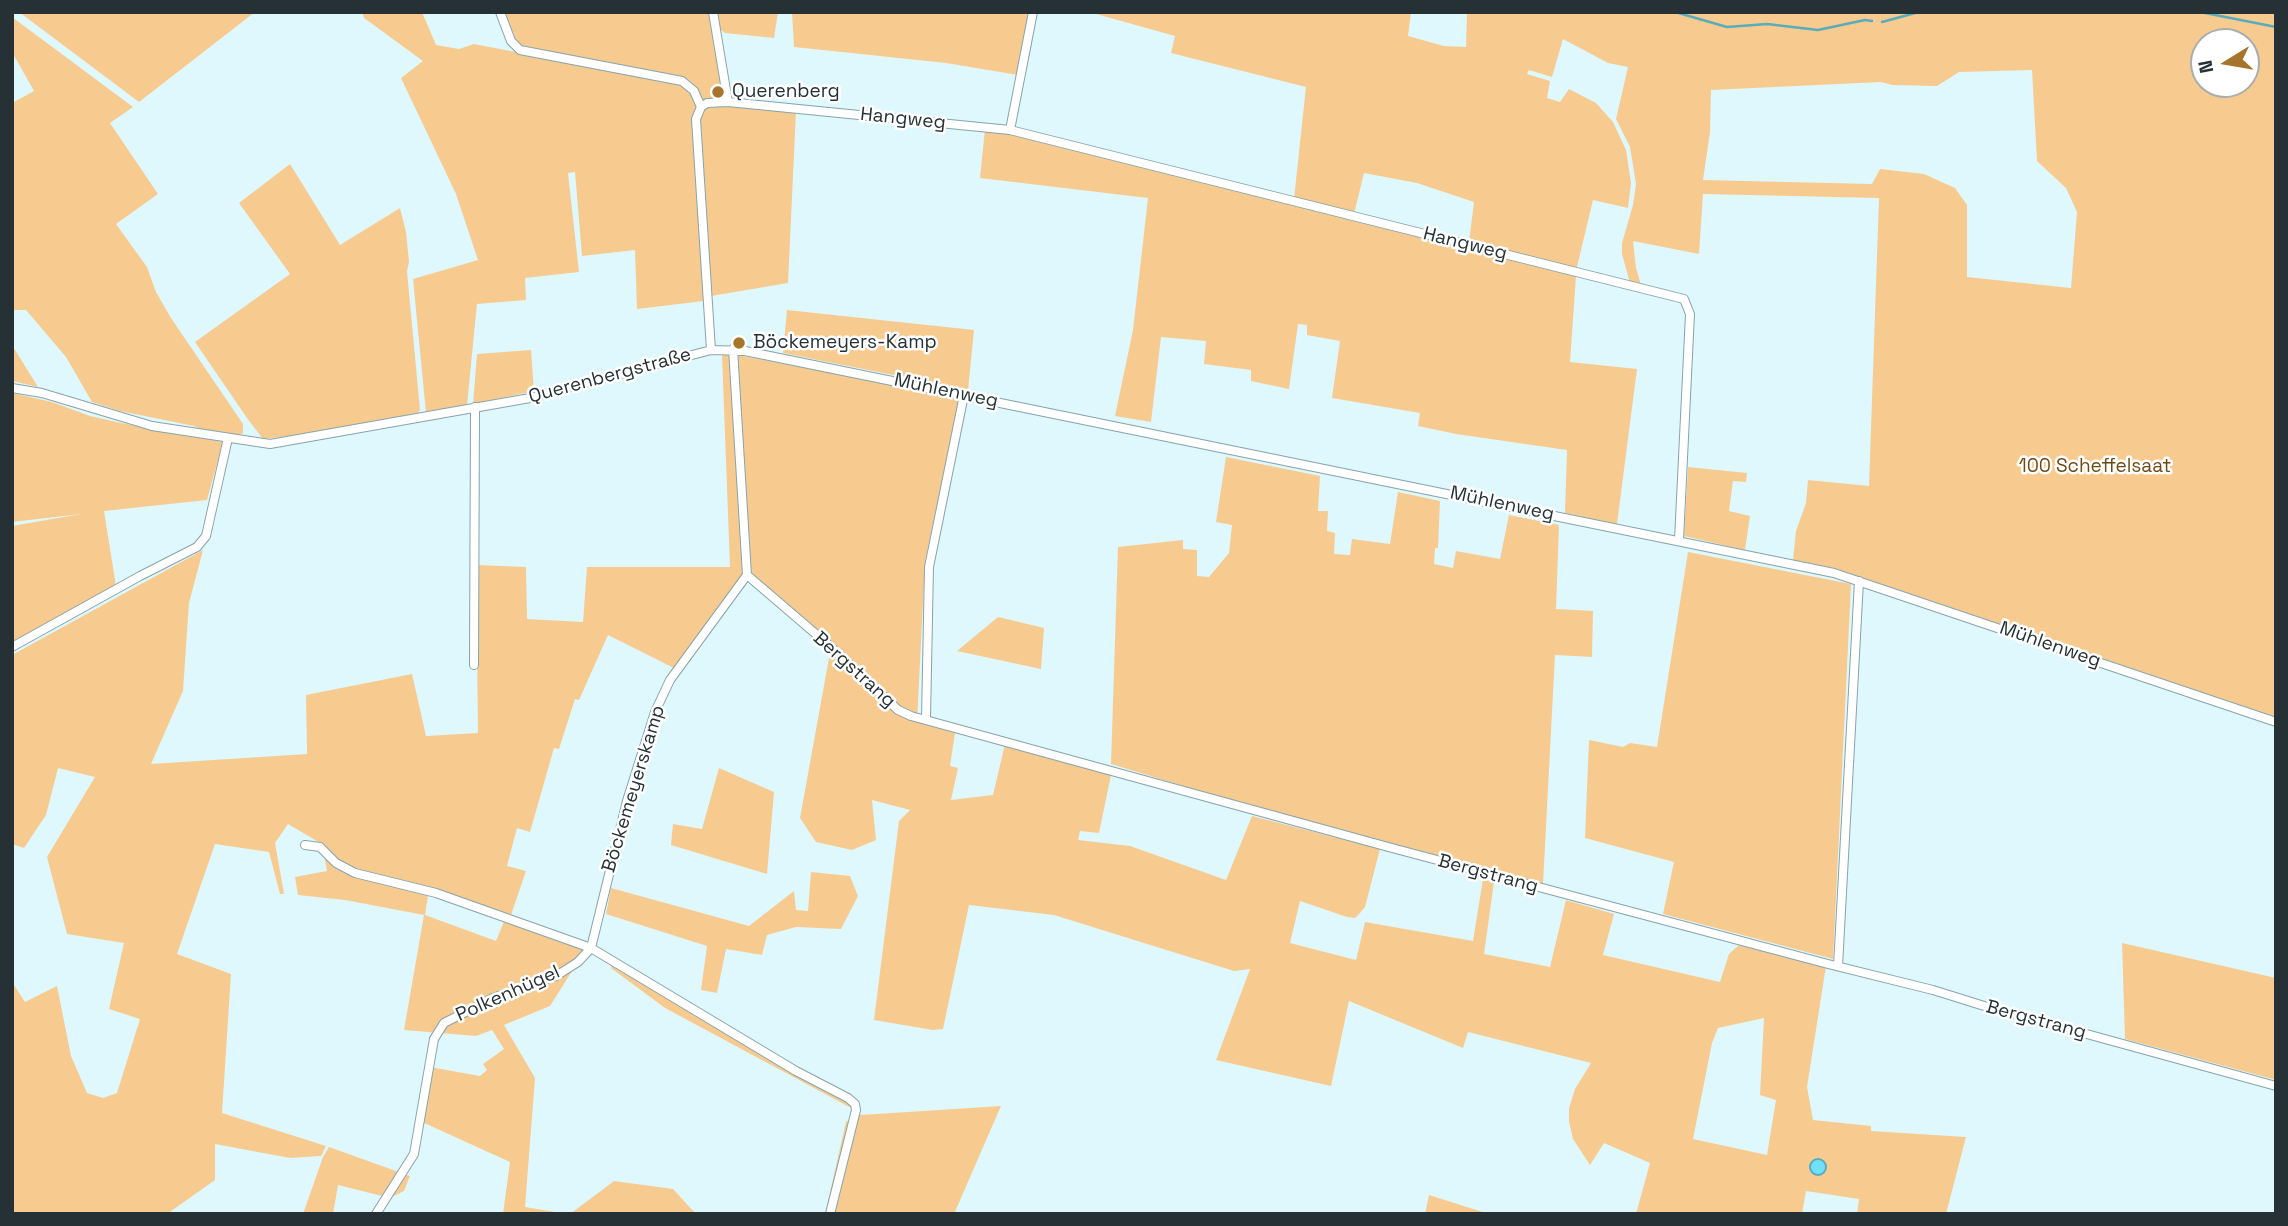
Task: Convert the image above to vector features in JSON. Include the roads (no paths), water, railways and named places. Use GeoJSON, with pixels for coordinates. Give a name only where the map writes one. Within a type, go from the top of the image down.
{"type":"FeatureCollection","features":[{"type":"Feature","properties":{"kind":"street"},"geometry":{"type":"LineString","coordinates":[[500,12],[512,41],[520,50],[681,81],[694,90],[701,107],[707,103],[728,103],[713,12]]}},
{"type":"Feature","properties":{"kind":"street"},"geometry":{"type":"LineString","coordinates":[[1010,130],[1033,12]]}},
{"type":"Feature","properties":{"kind":"street","name":"Hangweg"},"geometry":{"type":"LineString","coordinates":[[728,103],[1010,130],[1684,299],[1690,314],[1679,540]]}},
{"type":"Feature","properties":{"kind":"street","name":"Querenbergstraße"},"geometry":{"type":"LineString","coordinates":[[12,388],[43,393],[152,426],[255,443],[291,442],[536,396],[711,350],[696,132],[696,119],[701,107]]}},
{"type":"Feature","properties":{"kind":"street"},"geometry":{"type":"LineString","coordinates":[[733,349],[747,575]]}},
{"type":"Feature","properties":{"kind":"street","name":"Mühlenweg"},"geometry":{"type":"LineString","coordinates":[[711,350],[733,349],[1834,573],[2276,722]]}},
{"type":"Feature","properties":{"kind":"street"},"geometry":{"type":"LineString","coordinates":[[926,719],[929,567],[964,395]]}},
{"type":"Feature","properties":{"kind":"street"},"geometry":{"type":"LineString","coordinates":[[474,665],[475,407]]}},
{"type":"Feature","properties":{"kind":"street"},"geometry":{"type":"LineString","coordinates":[[12,647],[197,547],[206,536],[228,438]]}},
{"type":"Feature","properties":{"kind":"street","name":"Bergstrang"},"geometry":{"type":"LineString","coordinates":[[747,575],[831,647],[898,710],[911,716],[1392,848],[1933,989],[1981,1005],[2276,1086]]}},
{"type":"Feature","properties":{"kind":"street","name":"Böckemeyerskamp"},"geometry":{"type":"LineString","coordinates":[[591,948],[627,801],[655,712],[670,680],[747,575]]}},
{"type":"Feature","properties":{"kind":"street"},"geometry":{"type":"LineString","coordinates":[[1838,966],[1859,581]]}},
{"type":"Feature","properties":{"kind":"street","name":"Polkenhügel"},"geometry":{"type":"LineString","coordinates":[[305,845],[320,847],[336,863],[355,873],[436,893],[591,948],[578,962],[556,976],[494,999],[444,1023],[434,1039],[414,1154],[376,1214]]}},
{"type":"Feature","properties":{"kind":"street"},"geometry":{"type":"LineString","coordinates":[[591,948],[855,1104],[856,1110],[830,1214]]}},
{"type":"Feature","properties":{"kind":"water"},"geometry":{"type":"Polygon","coordinates":[[[1815,1159],[1821,1159],[1826,1167],[1824,1173],[1815,1175],[1810,1170],[1810,1164],[1815,1159]]]}},
{"type":"Feature","properties":{"kind":"waterway"},"geometry":{"type":"LineString","coordinates":[[1675,12],[1727,27],[1767,24],[1818,30],[1865,20],[1872,21]]}},
{"type":"Feature","properties":{"kind":"waterway"},"geometry":{"type":"LineString","coordinates":[[1882,22],[1919,12]]}},
{"type":"Feature","properties":{"kind":"waterway"},"geometry":{"type":"LineString","coordinates":[[2200,12],[2276,27]]}},
{"type":"Feature","properties":{"kind":"place","name":"Querenberg"},"geometry":{"type":"Point","coordinates":[718,92]}},
{"type":"Feature","properties":{"kind":"place","name":"Böckemeyers-Kamp"},"geometry":{"type":"Point","coordinates":[739,343]}},
{"type":"Feature","properties":{"kind":"park label","name":"100 Scheffelsaat"},"geometry":{"type":"Point","coordinates":[2095,467]}}]}
